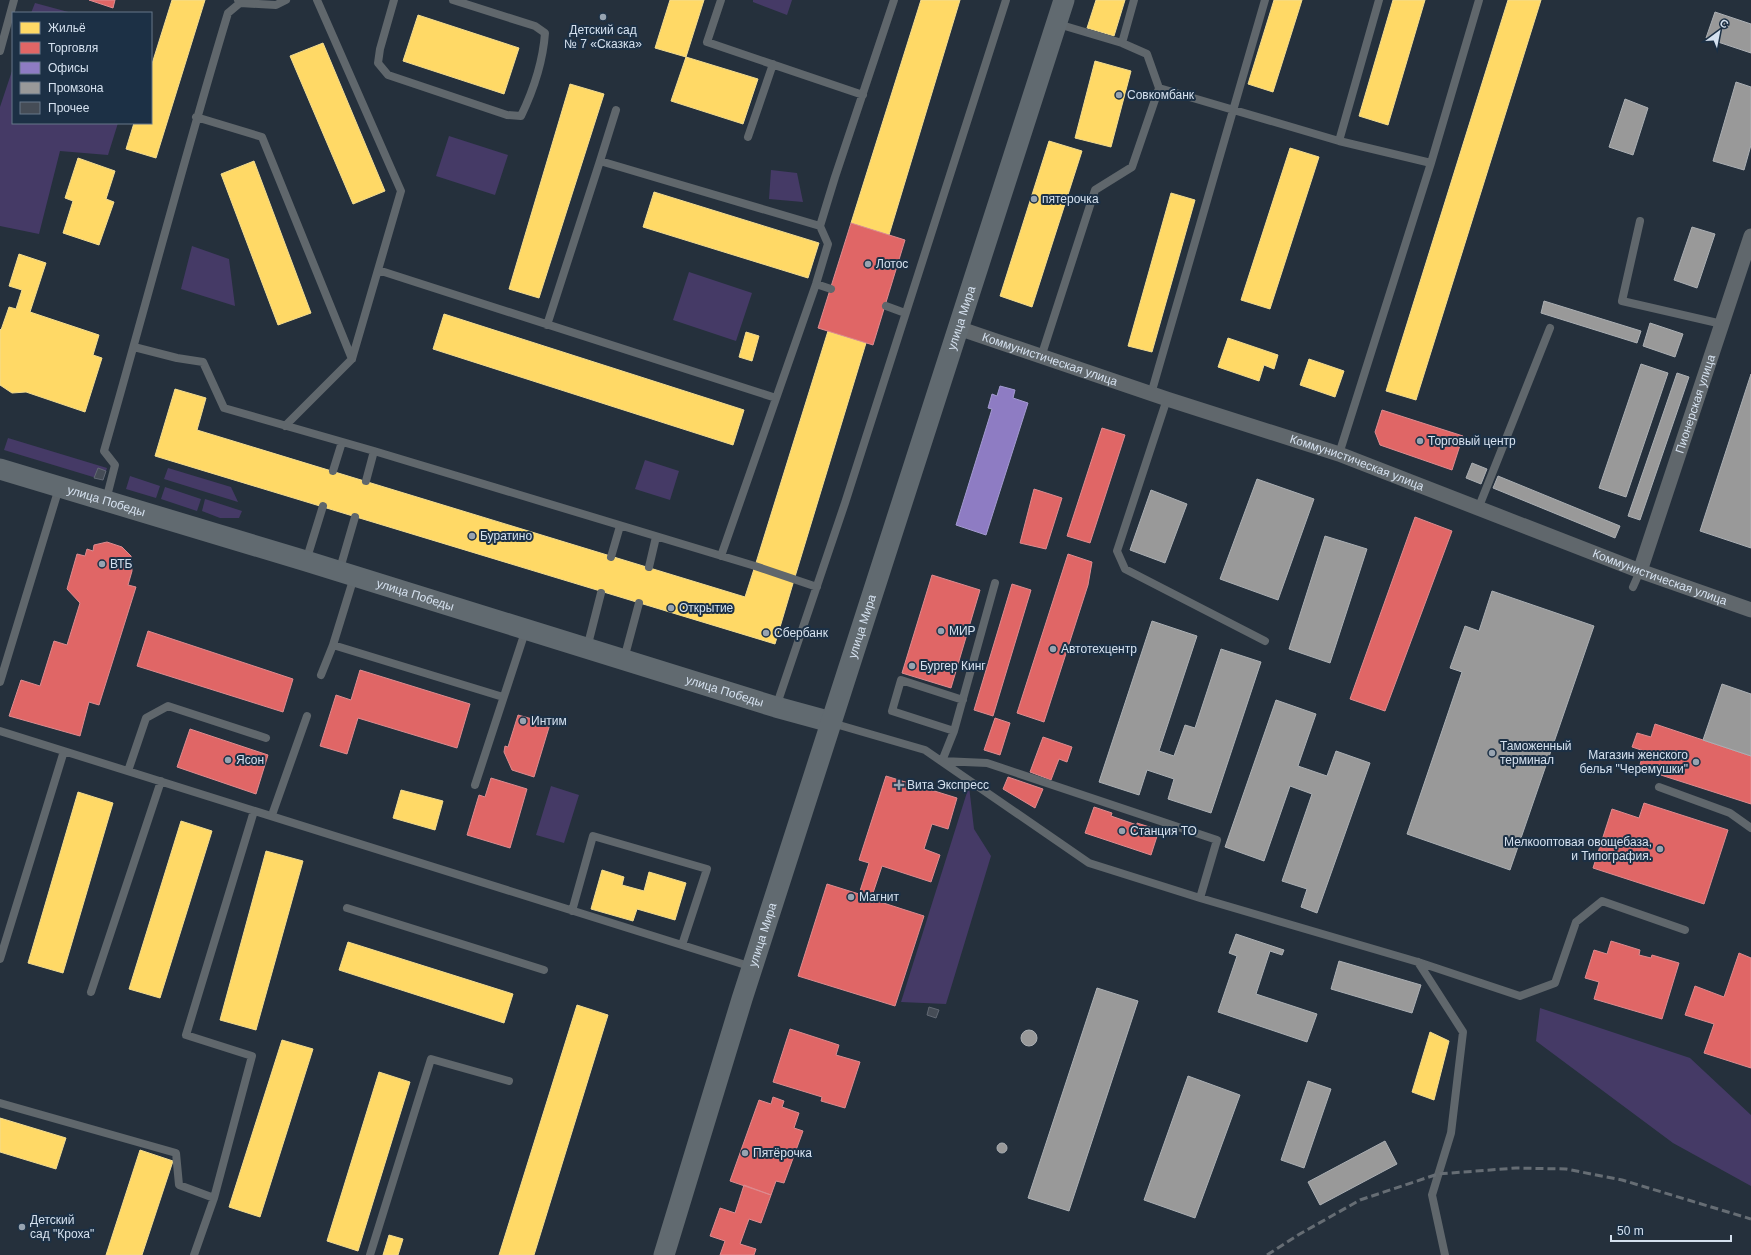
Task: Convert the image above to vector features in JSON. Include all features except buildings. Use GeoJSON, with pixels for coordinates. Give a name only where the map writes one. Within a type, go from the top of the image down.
{"type":"FeatureCollection","features":[{"type":"Feature","properties":{"kind":"main road","name":"улица Мира"},"geometry":{"type":"LineString","coordinates":[[664,1255],[752,968],[1064,0]]}},
{"type":"Feature","properties":{"kind":"main road","name":"улица Победы"},"geometry":{"type":"LineString","coordinates":[[0,469],[526,628],[776,708],[831,722]]}},
{"type":"Feature","properties":{"kind":"street","name":"Пионерская улица"},"geometry":{"type":"LineString","coordinates":[[1640,571],[1751,236]]}},
{"type":"Feature","properties":{"kind":"street","name":"Коммунистическая улица"},"geometry":{"type":"LineString","coordinates":[[958,328],[1151,394],[1339,454],[1640,571],[1751,610]]}},
{"type":"Feature","properties":{"kind":"lane"},"geometry":{"type":"LineString","coordinates":[[0,51],[14,0]]}},
{"type":"Feature","properties":{"kind":"lane"},"geometry":{"type":"LineString","coordinates":[[106,501],[115,465],[104,451],[134,347],[196,117],[228,12],[239,1],[276,5],[286,0]]}},
{"type":"Feature","properties":{"kind":"lane"},"geometry":{"type":"LineString","coordinates":[[285,426],[352,359],[401,191],[317,0]]}},
{"type":"Feature","properties":{"kind":"lane"},"geometry":{"type":"LineString","coordinates":[[394,0],[380,49],[378,63],[388,75],[507,114],[520,116],[527,102],[544,50],[545,34],[535,26],[453,0]]}},
{"type":"Feature","properties":{"kind":"lane"},"geometry":{"type":"LineString","coordinates":[[721,0],[707,42],[863,95]]}},
{"type":"Feature","properties":{"kind":"lane"},"geometry":{"type":"LineString","coordinates":[[721,556],[816,284],[828,244],[820,226],[894,0]]}},
{"type":"Feature","properties":{"kind":"lane"},"geometry":{"type":"LineString","coordinates":[[776,708],[817,587],[1006,0]]}},
{"type":"Feature","properties":{"kind":"lane"},"geometry":{"type":"LineString","coordinates":[[1122,43],[1134,0]]}},
{"type":"Feature","properties":{"kind":"lane"},"geometry":{"type":"LineString","coordinates":[[1151,394],[1265,0]]}},
{"type":"Feature","properties":{"kind":"lane"},"geometry":{"type":"LineString","coordinates":[[1339,141],[1379,0]]}},
{"type":"Feature","properties":{"kind":"lane"},"geometry":{"type":"LineString","coordinates":[[1339,454],[1431,163],[1479,0]]}},
{"type":"Feature","properties":{"kind":"lane"},"geometry":{"type":"LineString","coordinates":[[1041,357],[1094,190],[1132,167],[1158,88],[1147,54],[1122,43],[1057,23]]}},
{"type":"Feature","properties":{"kind":"lane"},"geometry":{"type":"LineString","coordinates":[[748,137],[774,64]]}},
{"type":"Feature","properties":{"kind":"lane"},"geometry":{"type":"LineString","coordinates":[[1158,88],[1339,141],[1431,163]]}},
{"type":"Feature","properties":{"kind":"lane"},"geometry":{"type":"LineString","coordinates":[[547,326],[616,110]]}},
{"type":"Feature","properties":{"kind":"lane"},"geometry":{"type":"LineString","coordinates":[[196,117],[262,137],[352,359]]}},
{"type":"Feature","properties":{"kind":"lane"},"geometry":{"type":"LineString","coordinates":[[600,160],[820,226]]}},
{"type":"Feature","properties":{"kind":"lane"},"geometry":{"type":"LineString","coordinates":[[1640,221],[1622,301],[1722,324]]}},
{"type":"Feature","properties":{"kind":"lane"},"geometry":{"type":"LineString","coordinates":[[378,270],[547,326],[776,398]]}},
{"type":"Feature","properties":{"kind":"lane"},"geometry":{"type":"LineString","coordinates":[[816,284],[831,289]]}},
{"type":"Feature","properties":{"kind":"lane"},"geometry":{"type":"LineString","coordinates":[[886,306],[906,313]]}},
{"type":"Feature","properties":{"kind":"lane"},"geometry":{"type":"LineString","coordinates":[[1478,508],[1550,328]]}},
{"type":"Feature","properties":{"kind":"lane"},"geometry":{"type":"LineString","coordinates":[[134,347],[177,358],[203,362],[224,408],[374,451],[721,556],[817,587]]}},
{"type":"Feature","properties":{"kind":"lane"},"geometry":{"type":"LineString","coordinates":[[1167,399],[1117,551],[1125,568],[1265,642]]}},
{"type":"Feature","properties":{"kind":"lane"},"geometry":{"type":"LineString","coordinates":[[334,471],[342,442]]}},
{"type":"Feature","properties":{"kind":"lane"},"geometry":{"type":"LineString","coordinates":[[366,480],[374,451]]}},
{"type":"Feature","properties":{"kind":"lane"},"geometry":{"type":"LineString","coordinates":[[0,682],[59,488]]}},
{"type":"Feature","properties":{"kind":"lane"},"geometry":{"type":"LineString","coordinates":[[306,561],[323,506]]}},
{"type":"Feature","properties":{"kind":"lane"},"geometry":{"type":"LineString","coordinates":[[321,675],[333,645],[347,574],[355,517]]}},
{"type":"Feature","properties":{"kind":"lane"},"geometry":{"type":"LineString","coordinates":[[611,556],[620,526]]}},
{"type":"Feature","properties":{"kind":"lane"},"geometry":{"type":"LineString","coordinates":[[648,567],[656,537]]}},
{"type":"Feature","properties":{"kind":"lane"},"geometry":{"type":"LineString","coordinates":[[1633,587],[1640,571]]}},
{"type":"Feature","properties":{"kind":"lane"},"geometry":{"type":"LineString","coordinates":[[942,760],[954,731],[995,583]]}},
{"type":"Feature","properties":{"kind":"lane"},"geometry":{"type":"LineString","coordinates":[[587,648],[601,592]]}},
{"type":"Feature","properties":{"kind":"lane"},"geometry":{"type":"LineString","coordinates":[[624,659],[639,603]]}},
{"type":"Feature","properties":{"kind":"lane"},"geometry":{"type":"LineString","coordinates":[[475,786],[526,628]]}},
{"type":"Feature","properties":{"kind":"lane"},"geometry":{"type":"LineString","coordinates":[[333,645],[503,697]]}},
{"type":"Feature","properties":{"kind":"lane"},"geometry":{"type":"LineString","coordinates":[[954,731],[892,711],[901,680],[963,700]]}},
{"type":"Feature","properties":{"kind":"lane"},"geometry":{"type":"LineString","coordinates":[[128,771],[146,718],[168,706],[266,738]]}},
{"type":"Feature","properties":{"kind":"lane"},"geometry":{"type":"LineString","coordinates":[[272,815],[307,716]]}},
{"type":"Feature","properties":{"kind":"lane"},"geometry":{"type":"LineString","coordinates":[[831,722],[925,750],[942,760],[1089,863],[1200,898],[1418,962],[1520,996],[1555,983],[1576,922],[1602,901],[1685,930]]}},
{"type":"Feature","properties":{"kind":"lane"},"geometry":{"type":"LineString","coordinates":[[0,731],[254,811],[272,815],[752,968]]}},
{"type":"Feature","properties":{"kind":"lane"},"geometry":{"type":"LineString","coordinates":[[0,958],[4,934],[64,751]]}},
{"type":"Feature","properties":{"kind":"lane"},"geometry":{"type":"LineString","coordinates":[[942,760],[987,763],[1217,840],[1200,898]]}},
{"type":"Feature","properties":{"kind":"lane"},"geometry":{"type":"LineString","coordinates":[[91,992],[161,781]]}},
{"type":"Feature","properties":{"kind":"lane"},"geometry":{"type":"LineString","coordinates":[[1659,787],[1730,813],[1751,828]]}},
{"type":"Feature","properties":{"kind":"lane"},"geometry":{"type":"LineString","coordinates":[[194,1255],[214,1198],[252,1056],[186,1035],[254,811]]}},
{"type":"Feature","properties":{"kind":"lane"},"geometry":{"type":"LineString","coordinates":[[572,911],[593,836],[707,869],[682,945]]}},
{"type":"Feature","properties":{"kind":"lane"},"geometry":{"type":"LineString","coordinates":[[347,908],[544,970]]}},
{"type":"Feature","properties":{"kind":"lane"},"geometry":{"type":"LineString","coordinates":[[1418,962],[1463,1032],[1451,1133],[1432,1195],[1445,1255]]}},
{"type":"Feature","properties":{"kind":"lane"},"geometry":{"type":"LineString","coordinates":[[370,1255],[431,1059],[509,1081]]}},
{"type":"Feature","properties":{"kind":"lane"},"geometry":{"type":"LineString","coordinates":[[0,1104],[176,1153],[179,1185],[214,1198]]}},
{"type":"Feature","properties":{"kind":"shaded area"},"geometry":{"type":"Polygon","coordinates":[[[753,0],[792,0],[787,15],[753,2],[753,0]]]}},
{"type":"Feature","properties":{"kind":"shaded area"},"geometry":{"type":"Polygon","coordinates":[[[35,3],[68,12],[31,12],[35,3]]]}},
{"type":"Feature","properties":{"kind":"shaded area"},"geometry":{"type":"Polygon","coordinates":[[[12,71],[12,124],[118,124],[108,155],[60,151],[39,234],[0,226],[0,107],[12,71]]]}},
{"type":"Feature","properties":{"kind":"shaded area"},"geometry":{"type":"Polygon","coordinates":[[[449,136],[508,155],[495,195],[436,176],[449,136]]]}},
{"type":"Feature","properties":{"kind":"shaded area"},"geometry":{"type":"Polygon","coordinates":[[[771,170],[797,173],[803,202],[769,199],[771,170]]]}},
{"type":"Feature","properties":{"kind":"shaded area"},"geometry":{"type":"Polygon","coordinates":[[[192,246],[229,259],[235,306],[181,289],[192,246]]]}},
{"type":"Feature","properties":{"kind":"shaded area"},"geometry":{"type":"Polygon","coordinates":[[[689,272],[752,293],[736,341],[673,320],[689,272]]]}},
{"type":"Feature","properties":{"kind":"shaded area"},"geometry":{"type":"Polygon","coordinates":[[[8,438],[107,468],[103,480],[4,450],[8,438]]]}},
{"type":"Feature","properties":{"kind":"shaded area"},"geometry":{"type":"Polygon","coordinates":[[[645,460],[679,471],[670,500],[635,489],[645,460]]]}},
{"type":"Feature","properties":{"kind":"shaded area"},"geometry":{"type":"Polygon","coordinates":[[[168,468],[231,487],[238,502],[164,479],[168,468]]]}},
{"type":"Feature","properties":{"kind":"shaded area"},"geometry":{"type":"Polygon","coordinates":[[[130,476],[160,486],[156,498],[126,489],[130,476]]]}},
{"type":"Feature","properties":{"kind":"shaded area"},"geometry":{"type":"Polygon","coordinates":[[[165,487],[201,499],[197,511],[161,499],[165,487]]]}},
{"type":"Feature","properties":{"kind":"shaded area"},"geometry":{"type":"Polygon","coordinates":[[[205,499],[242,511],[239,518],[220,518],[202,511],[205,499]]]}},
{"type":"Feature","properties":{"kind":"shaded area"},"geometry":{"type":"Polygon","coordinates":[[[551,786],[579,795],[564,843],[536,835],[551,786]]]}},
{"type":"Feature","properties":{"kind":"shaded area"},"geometry":{"type":"Polygon","coordinates":[[[969,786],[974,829],[991,856],[946,1004],[901,1002],[969,786]]]}},
{"type":"Feature","properties":{"kind":"shaded area"},"geometry":{"type":"Polygon","coordinates":[[[1540,1008],[1690,1058],[1751,1115],[1751,1186],[1673,1143],[1536,1041],[1540,1008]]]}},
{"type":"Feature","properties":{"kind":"railway"},"geometry":{"type":"LineString","coordinates":[[1267,1255],[1298,1235],[1360,1200],[1438,1174],[1516,1168],[1566,1169],[1622,1180],[1751,1219]]}},
{"type":"Feature","properties":{"kind":"place","name":"Детский сад № 7 «Сказка»"},"geometry":{"type":"Point","coordinates":[603,17]}},
{"type":"Feature","properties":{"kind":"place","name":"Совкомбанк"},"geometry":{"type":"Point","coordinates":[1119,95]}},
{"type":"Feature","properties":{"kind":"place","name":"пятерочка"},"geometry":{"type":"Point","coordinates":[1034,199]}},
{"type":"Feature","properties":{"kind":"place","name":"Лотос"},"geometry":{"type":"Point","coordinates":[868,264]}},
{"type":"Feature","properties":{"kind":"place","name":"Торговый центр"},"geometry":{"type":"Point","coordinates":[1420,441]}},
{"type":"Feature","properties":{"kind":"place","name":"Буратино"},"geometry":{"type":"Point","coordinates":[472,536]}},
{"type":"Feature","properties":{"kind":"place","name":"ВТБ"},"geometry":{"type":"Point","coordinates":[102,564]}},
{"type":"Feature","properties":{"kind":"place","name":"Открытие"},"geometry":{"type":"Point","coordinates":[671,608]}},
{"type":"Feature","properties":{"kind":"place","name":"МИР"},"geometry":{"type":"Point","coordinates":[941,631]}},
{"type":"Feature","properties":{"kind":"place","name":"Сбербанк"},"geometry":{"type":"Point","coordinates":[766,633]}},
{"type":"Feature","properties":{"kind":"place","name":"Автотехцентр"},"geometry":{"type":"Point","coordinates":[1053,649]}},
{"type":"Feature","properties":{"kind":"place","name":"Бургер Кинг"},"geometry":{"type":"Point","coordinates":[912,666]}},
{"type":"Feature","properties":{"kind":"place","name":"Интим"},"geometry":{"type":"Point","coordinates":[523,721]}},
{"type":"Feature","properties":{"kind":"place","name":"Таможенный терминал"},"geometry":{"type":"Point","coordinates":[1492,753]}},
{"type":"Feature","properties":{"kind":"place","name":"Ясон"},"geometry":{"type":"Point","coordinates":[228,760]}},
{"type":"Feature","properties":{"kind":"place","name":"Магазин женского белья \"Черемушки\""},"geometry":{"type":"Point","coordinates":[1696,762]}},
{"type":"Feature","properties":{"kind":"place","name":"Вита Экспресс"},"geometry":{"type":"Point","coordinates":[899,785]}},
{"type":"Feature","properties":{"kind":"place","name":"Станция ТО"},"geometry":{"type":"Point","coordinates":[1122,831]}},
{"type":"Feature","properties":{"kind":"place","name":"Мелкооптовая овощебаза, и Типография."},"geometry":{"type":"Point","coordinates":[1660,849]}},
{"type":"Feature","properties":{"kind":"place","name":"Магнит"},"geometry":{"type":"Point","coordinates":[851,897]}},
{"type":"Feature","properties":{"kind":"place","name":"Пятёрочка"},"geometry":{"type":"Point","coordinates":[745,1153]}},
{"type":"Feature","properties":{"kind":"place","name":"Детский сад \"Кроха\""},"geometry":{"type":"Point","coordinates":[22,1227]}}]}
